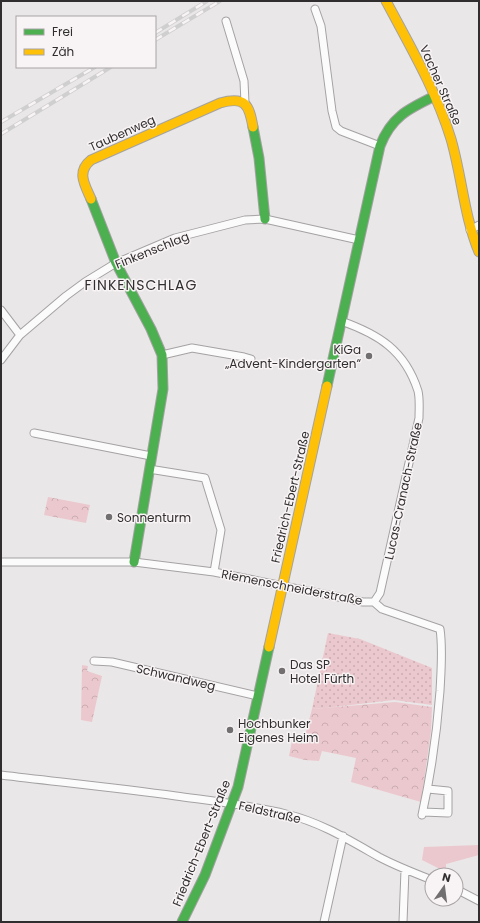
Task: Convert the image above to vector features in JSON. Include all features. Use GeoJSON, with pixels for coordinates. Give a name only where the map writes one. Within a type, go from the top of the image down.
{"type":"FeatureCollection","features":[{"type":"Feature","properties":{"kind":"street","name":"Vacher Straße"},"geometry":{"type":"LineString","coordinates":[[386,1],[442,111],[452,142],[470,230],[479,252]]}},
{"type":"Feature","properties":{"kind":"street"},"geometry":{"type":"LineString","coordinates":[[315,10],[321,26],[332,111],[336,127],[341,131],[380,146]]}},
{"type":"Feature","properties":{"kind":"street"},"geometry":{"type":"LineString","coordinates":[[226,21],[244,81],[245,104],[250,114],[258,152],[265,219]]}},
{"type":"Feature","properties":{"kind":"street","name":"Friedrich-Ebert-Straße"},"geometry":{"type":"LineString","coordinates":[[182,922],[204,875],[238,786],[282,585],[304,495],[380,146],[386,129],[397,116],[435,96]]}},
{"type":"Feature","properties":{"kind":"street","name":"Taubenweg"},"geometry":{"type":"LineString","coordinates":[[116,263],[82,178],[82,172],[85,165],[91,160],[220,103],[231,100],[241,100],[245,104]]}},
{"type":"Feature","properties":{"kind":"street","name":"Finkenschlag"},"geometry":{"type":"LineString","coordinates":[[1,360],[20,335],[66,296],[116,263],[175,238],[245,220],[265,219],[359,240]]}},
{"type":"Feature","properties":{"kind":"street"},"geometry":{"type":"LineString","coordinates":[[470,230],[479,225]]}},
{"type":"Feature","properties":{"kind":"street"},"geometry":{"type":"LineString","coordinates":[[116,263],[151,329],[162,355],[162,389],[134,562]]}},
{"type":"Feature","properties":{"kind":"street"},"geometry":{"type":"LineString","coordinates":[[1,310],[20,335]]}},
{"type":"Feature","properties":{"kind":"street","name":"Lucas-Cranach-Straße"},"geometry":{"type":"LineString","coordinates":[[341,321],[363,329],[390,346],[402,359],[410,371],[418,392],[419,418],[380,593],[374,602]]}},
{"type":"Feature","properties":{"kind":"street"},"geometry":{"type":"LineString","coordinates":[[162,355],[192,348],[251,359]]}},
{"type":"Feature","properties":{"kind":"street"},"geometry":{"type":"LineString","coordinates":[[34,433],[151,456]]}},
{"type":"Feature","properties":{"kind":"street"},"geometry":{"type":"LineString","coordinates":[[149,469],[205,478],[221,530],[214,572]]}},
{"type":"Feature","properties":{"kind":"street","name":"Riemenschneiderstraße"},"geometry":{"type":"LineString","coordinates":[[1,562],[134,562],[214,572],[363,602],[374,602],[382,609],[440,629],[441,670],[437,726],[423,813],[448,813],[448,791],[428,789]]}},
{"type":"Feature","properties":{"kind":"street","name":"Schwandweg"},"geometry":{"type":"LineString","coordinates":[[94,661],[112,662],[258,696]]}},
{"type":"Feature","properties":{"kind":"street","name":"Feldstraße"},"geometry":{"type":"LineString","coordinates":[[1,775],[232,804],[287,814],[320,825],[343,836],[380,858],[424,877]]}},
{"type":"Feature","properties":{"kind":"street"},"geometry":{"type":"LineString","coordinates":[[324,922],[343,836]]}},
{"type":"Feature","properties":{"kind":"street"},"geometry":{"type":"LineString","coordinates":[[403,922],[405,870]]}},
{"type":"Feature","properties":{"kind":"street"},"geometry":{"type":"LineString","coordinates":[[464,893],[479,901]]}},
{"type":"Feature","properties":{"kind":"green space"},"geometry":{"type":"Polygon","coordinates":[[[48,497],[90,505],[86,523],[44,515],[48,497]]]}},
{"type":"Feature","properties":{"kind":"green space"},"geometry":{"type":"Polygon","coordinates":[[[328,633],[360,639],[432,668],[432,705],[394,700],[312,709],[328,633]]]}},
{"type":"Feature","properties":{"kind":"green space"},"geometry":{"type":"Polygon","coordinates":[[[82,665],[88,666],[87,671],[102,676],[92,722],[81,720],[82,665]]]}},
{"type":"Feature","properties":{"kind":"green space"},"geometry":{"type":"Polygon","coordinates":[[[395,702],[432,707],[431,731],[421,802],[351,782],[356,758],[322,751],[319,761],[305,760],[289,756],[292,741],[303,744],[312,709],[395,702]]]}},
{"type":"Feature","properties":{"kind":"green space"},"geometry":{"type":"Polygon","coordinates":[[[479,845],[479,855],[446,864],[446,867],[436,867],[422,860],[424,847],[479,845]]]}},
{"type":"Feature","properties":{"kind":"railway"},"geometry":{"type":"LineString","coordinates":[[156,32],[207,1]]}},
{"type":"Feature","properties":{"kind":"railway"},"geometry":{"type":"LineString","coordinates":[[156,39],[220,1]]}},
{"type":"Feature","properties":{"kind":"railway"},"geometry":{"type":"LineString","coordinates":[[1,122],[93,68]]}},
{"type":"Feature","properties":{"kind":"railway"},"geometry":{"type":"LineString","coordinates":[[1,134],[109,68]]}},
{"type":"Feature","properties":{"kind":"traffic: fast"},"geometry":{"type":"LineString","coordinates":[[327,386],[380,146],[384,136],[395,121],[409,110],[435,96]]}},
{"type":"Feature","properties":{"kind":"traffic: fast"},"geometry":{"type":"LineString","coordinates":[[253,127],[259,158],[265,219]]}},
{"type":"Feature","properties":{"kind":"traffic: fast"},"geometry":{"type":"LineString","coordinates":[[91,199],[116,263],[151,329],[162,355],[163,389],[134,562]]}},
{"type":"Feature","properties":{"kind":"traffic: fast"},"geometry":{"type":"LineString","coordinates":[[182,922],[205,875],[238,787],[269,647]]}},
{"type":"Feature","properties":{"kind":"traffic: slow"},"geometry":{"type":"LineString","coordinates":[[386,1],[422,68],[445,121],[455,153],[466,210],[479,252]]}},
{"type":"Feature","properties":{"kind":"traffic: slow"},"geometry":{"type":"LineString","coordinates":[[91,199],[83,179],[84,169],[91,160],[220,103],[228,101],[240,101],[247,107],[253,127]]}},
{"type":"Feature","properties":{"kind":"traffic: slow"},"geometry":{"type":"LineString","coordinates":[[269,647],[327,386]]}},
{"type":"Feature","properties":{"kind":"place","name":"KiGa „Advent-Kindergarten“"},"geometry":{"type":"Point","coordinates":[369,356]}},
{"type":"Feature","properties":{"kind":"place","name":"Sonnenturm"},"geometry":{"type":"Point","coordinates":[109,517]}},
{"type":"Feature","properties":{"kind":"place","name":"Das SP Hotel Fürth"},"geometry":{"type":"Point","coordinates":[282,671]}},
{"type":"Feature","properties":{"kind":"place","name":"Hochbunker Eigenes Heim"},"geometry":{"type":"Point","coordinates":[230,730]}},
{"type":"Feature","properties":{"kind":"district","name":"FINKENSCHLAG"},"geometry":{"type":"Point","coordinates":[141,285]}}]}
